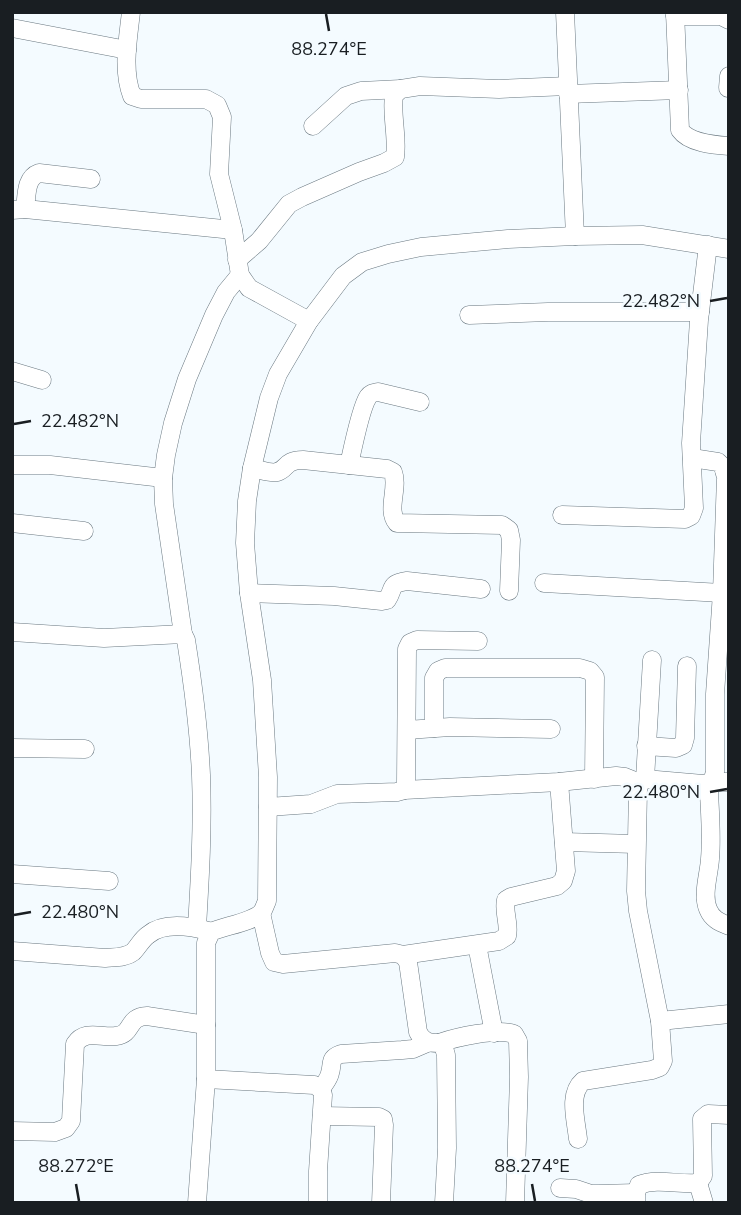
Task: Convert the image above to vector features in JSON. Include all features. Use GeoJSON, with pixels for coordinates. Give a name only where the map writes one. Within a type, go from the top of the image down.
{"type":"FeatureCollection","features":[{"type":"Feature","properties":{"kind":"street"},"geometry":{"type":"LineString","coordinates":[[131,12],[127,50],[128,86],[132,96],[141,99],[206,99],[217,105],[222,117],[219,174],[233,230],[238,268],[249,288],[309,321]]}},
{"type":"Feature","properties":{"kind":"street"},"geometry":{"type":"LineString","coordinates":[[565,12],[575,236]]}},
{"type":"Feature","properties":{"kind":"street"},"geometry":{"type":"LineString","coordinates":[[729,20],[722,16],[675,14],[681,133],[710,144],[729,146]]}},
{"type":"Feature","properties":{"kind":"street"},"geometry":{"type":"LineString","coordinates":[[12,28],[127,50]]}},
{"type":"Feature","properties":{"kind":"street"},"geometry":{"type":"LineString","coordinates":[[728,88],[729,76]]}},
{"type":"Feature","properties":{"kind":"street"},"geometry":{"type":"LineString","coordinates":[[313,126],[346,96],[360,91],[420,86],[679,90]]}},
{"type":"Feature","properties":{"kind":"street"},"geometry":{"type":"LineString","coordinates":[[197,1203],[206,1079],[206,943],[200,869],[201,777],[186,640],[164,504],[166,455],[187,379],[214,315],[238,268],[289,204],[395,156],[397,145],[392,108],[394,95],[401,89]]}},
{"type":"Feature","properties":{"kind":"street"},"geometry":{"type":"LineString","coordinates":[[91,179],[39,173],[33,175],[19,209],[233,230]]}},
{"type":"Feature","properties":{"kind":"street"},"geometry":{"type":"LineString","coordinates":[[12,951],[120,957],[132,952],[156,929],[168,927],[204,930],[248,920],[261,913],[267,901],[268,777],[262,680],[249,593],[245,543],[247,501],[269,398],[278,374],[309,321],[343,276],[362,262],[388,254],[421,247],[508,239],[642,235],[729,249]]}},
{"type":"Feature","properties":{"kind":"street"},"geometry":{"type":"LineString","coordinates":[[562,515],[685,520],[691,516],[694,508],[691,443],[700,312],[708,245]]}},
{"type":"Feature","properties":{"kind":"street"},"geometry":{"type":"LineString","coordinates":[[469,315],[700,312]]}},
{"type":"Feature","properties":{"kind":"street"},"geometry":{"type":"LineString","coordinates":[[12,371],[42,380]]}},
{"type":"Feature","properties":{"kind":"street"},"geometry":{"type":"LineString","coordinates":[[349,465],[361,416],[371,394],[378,392],[420,402]]}},
{"type":"Feature","properties":{"kind":"street"},"geometry":{"type":"LineString","coordinates":[[692,458],[718,461],[726,477],[715,694],[715,772],[720,782]]}},
{"type":"Feature","properties":{"kind":"street"},"geometry":{"type":"LineString","coordinates":[[252,468],[279,472],[295,460],[387,469],[394,472],[396,479],[393,519],[397,523],[502,526],[509,530],[509,591]]}},
{"type":"Feature","properties":{"kind":"street"},"geometry":{"type":"LineString","coordinates":[[12,465],[50,465],[163,478]]}},
{"type":"Feature","properties":{"kind":"street"},"geometry":{"type":"LineString","coordinates":[[12,523],[84,531]]}},
{"type":"Feature","properties":{"kind":"street"},"geometry":{"type":"LineString","coordinates":[[249,593],[334,596],[382,601],[387,600],[392,587],[407,581],[481,589]]}},
{"type":"Feature","properties":{"kind":"street"},"geometry":{"type":"LineString","coordinates":[[544,583],[722,593]]}},
{"type":"Feature","properties":{"kind":"street"},"geometry":{"type":"LineString","coordinates":[[12,632],[104,638],[183,634]]}},
{"type":"Feature","properties":{"kind":"street"},"geometry":{"type":"LineString","coordinates":[[404,790],[407,649],[410,643],[417,640],[478,641]]}},
{"type":"Feature","properties":{"kind":"street"},"geometry":{"type":"LineString","coordinates":[[578,1139],[574,1096],[577,1086],[583,1081],[652,1070],[660,1067],[663,1061],[660,1021],[636,891],[638,789],[642,781],[646,746],[652,660]]}},
{"type":"Feature","properties":{"kind":"street"},"geometry":{"type":"LineString","coordinates":[[646,746],[683,746],[687,666]]}},
{"type":"Feature","properties":{"kind":"street"},"geometry":{"type":"LineString","coordinates":[[434,728],[434,678],[438,671],[445,668],[580,668],[590,671],[595,677],[594,779]]}},
{"type":"Feature","properties":{"kind":"street"},"geometry":{"type":"LineString","coordinates":[[407,730],[551,729]]}},
{"type":"Feature","properties":{"kind":"street"},"geometry":{"type":"LineString","coordinates":[[12,748],[85,749]]}},
{"type":"Feature","properties":{"kind":"street"},"geometry":{"type":"LineString","coordinates":[[268,807],[311,804],[337,794],[559,782],[616,776],[642,781],[703,784],[720,782]]}},
{"type":"Feature","properties":{"kind":"street"},"geometry":{"type":"LineString","coordinates":[[261,913],[270,953],[274,962],[283,964],[395,953],[403,955],[499,941],[507,936],[509,930],[504,907],[506,900],[557,886],[563,881],[566,871],[559,782]]}},
{"type":"Feature","properties":{"kind":"street"},"geometry":{"type":"LineString","coordinates":[[720,782],[709,792],[710,858],[705,895],[707,908],[715,920],[729,926]]}},
{"type":"Feature","properties":{"kind":"street"},"geometry":{"type":"LineString","coordinates":[[564,842],[636,844]]}},
{"type":"Feature","properties":{"kind":"street"},"geometry":{"type":"LineString","coordinates":[[12,874],[109,881]]}},
{"type":"Feature","properties":{"kind":"street"},"geometry":{"type":"LineString","coordinates":[[477,945],[494,1033]]}},
{"type":"Feature","properties":{"kind":"street"},"geometry":{"type":"LineString","coordinates":[[403,955],[408,962],[418,1032],[421,1037],[444,1048],[446,1055],[447,1149],[444,1203]]}},
{"type":"Feature","properties":{"kind":"street"},"geometry":{"type":"LineString","coordinates":[[660,1021],[729,1014]]}},
{"type":"Feature","properties":{"kind":"street"},"geometry":{"type":"LineString","coordinates":[[12,1131],[55,1132],[66,1128],[71,1121],[75,1044],[79,1037],[123,1035],[139,1016],[206,1025]]}},
{"type":"Feature","properties":{"kind":"street"},"geometry":{"type":"LineString","coordinates":[[318,1203],[323,1095],[321,1088],[330,1073],[335,1056],[414,1049],[462,1037],[507,1032],[514,1034],[517,1041],[520,1077],[514,1203]]}},
{"type":"Feature","properties":{"kind":"street"},"geometry":{"type":"LineString","coordinates":[[206,1079],[314,1085],[321,1088]]}},
{"type":"Feature","properties":{"kind":"street"},"geometry":{"type":"LineString","coordinates":[[560,1188],[636,1198],[639,1185],[648,1182],[698,1183],[703,1176],[702,1119],[708,1114],[729,1115]]}},
{"type":"Feature","properties":{"kind":"street"},"geometry":{"type":"LineString","coordinates":[[322,1116],[383,1119],[381,1203]]}},
{"type":"Feature","properties":{"kind":"street"},"geometry":{"type":"LineString","coordinates":[[698,1183],[704,1203]]}}]}
